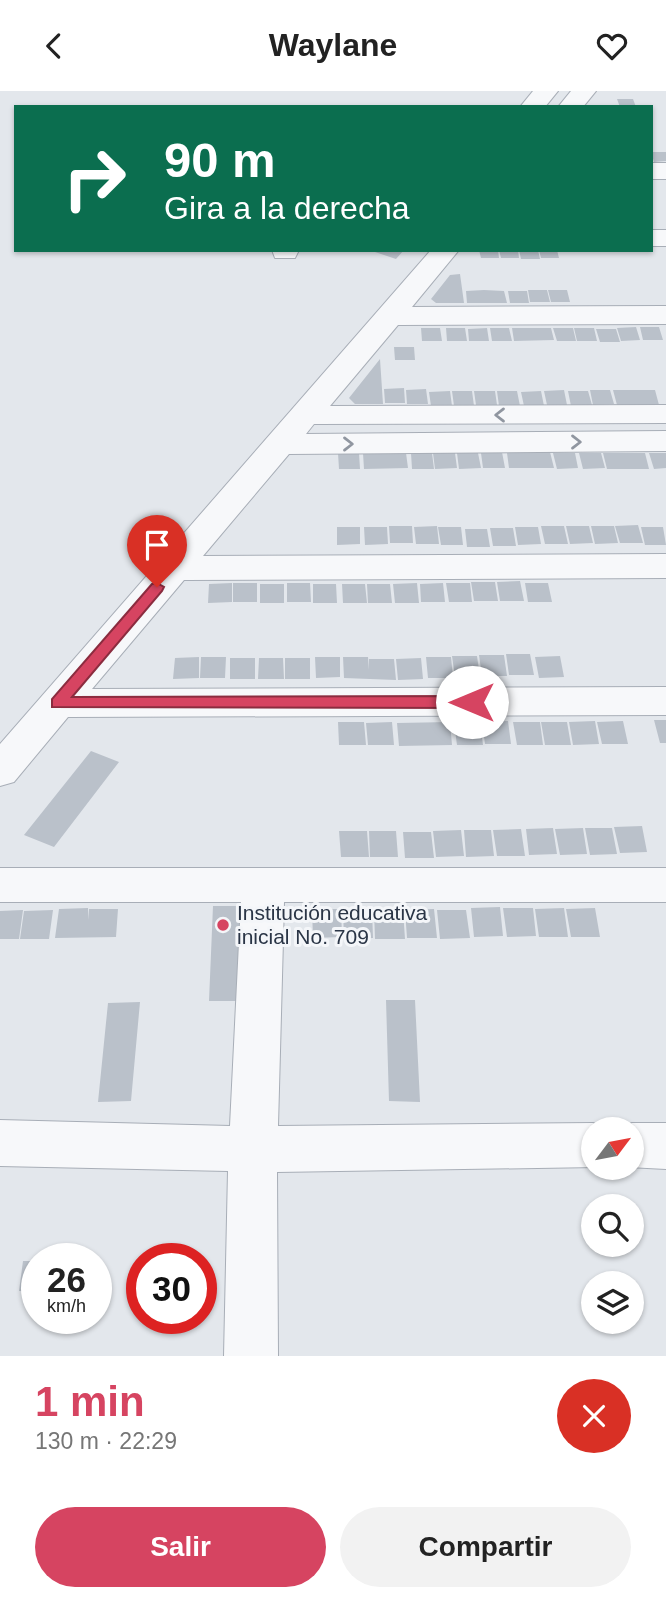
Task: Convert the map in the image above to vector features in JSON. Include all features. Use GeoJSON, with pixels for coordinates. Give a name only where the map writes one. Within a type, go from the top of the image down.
{"type":"FeatureCollection","features":[{"type":"Feature","properties":{"kind":"street"},"geometry":{"type":"LineString","coordinates":[[534,105],[546,91]]}},
{"type":"Feature","properties":{"kind":"street"},"geometry":{"type":"LineString","coordinates":[[572,105],[584,91]]}},
{"type":"Feature","properties":{"kind":"street"},"geometry":{"type":"LineString","coordinates":[[0,771],[444,252]]}},
{"type":"Feature","properties":{"kind":"street"},"geometry":{"type":"LineString","coordinates":[[389,316],[666,315]]}},
{"type":"Feature","properties":{"kind":"street"},"geometry":{"type":"LineString","coordinates":[[302,415],[666,414]]}},
{"type":"Feature","properties":{"kind":"street"},"geometry":{"type":"LineString","coordinates":[[280,444],[666,441]]}},
{"type":"Feature","properties":{"kind":"street"},"geometry":{"type":"LineString","coordinates":[[173,568],[666,566]]}},
{"type":"Feature","properties":{"kind":"street"},"geometry":{"type":"LineString","coordinates":[[58,703],[666,702]]}},
{"type":"Feature","properties":{"kind":"street"},"geometry":{"type":"LineString","coordinates":[[0,885],[666,885]]}},
{"type":"Feature","properties":{"kind":"street"},"geometry":{"type":"LineString","coordinates":[[251,1356],[253,1149],[263,885]]}},
{"type":"Feature","properties":{"kind":"street"},"geometry":{"type":"LineString","coordinates":[[0,1143],[253,1149],[581,1146]]}},
{"type":"Feature","properties":{"kind":"street"},"geometry":{"type":"LineString","coordinates":[[644,1146],[666,1146]]}},
{"type":"Feature","properties":{"kind":"building"},"geometry":{"type":"Polygon","coordinates":[[[617,99],[633,99],[635,105],[619,105],[617,99]]]}},
{"type":"Feature","properties":{"kind":"building"},"geometry":{"type":"Polygon","coordinates":[[[653,152],[666,152],[666,161],[654,162],[653,152]]]}},
{"type":"Feature","properties":{"kind":"building"},"geometry":{"type":"Polygon","coordinates":[[[375,252],[402,252],[396,259],[375,252]]]}},
{"type":"Feature","properties":{"kind":"building"},"geometry":{"type":"Polygon","coordinates":[[[480,252],[498,252],[499,258],[481,258],[480,252]]]}},
{"type":"Feature","properties":{"kind":"building"},"geometry":{"type":"Polygon","coordinates":[[[500,252],[518,252],[519,258],[501,258],[500,252]]]}},
{"type":"Feature","properties":{"kind":"building"},"geometry":{"type":"Polygon","coordinates":[[[519,252],[538,252],[540,259],[521,259],[519,252]]]}},
{"type":"Feature","properties":{"kind":"building"},"geometry":{"type":"Polygon","coordinates":[[[540,252],[558,252],[559,258],[541,258],[540,252]]]}},
{"type":"Feature","properties":{"kind":"building"},"geometry":{"type":"Polygon","coordinates":[[[460,274],[464,303],[436,303],[431,299],[450,275],[460,274]]]}},
{"type":"Feature","properties":{"kind":"building"},"geometry":{"type":"Polygon","coordinates":[[[528,290],[547,290],[550,302],[530,302],[528,290]]]}},
{"type":"Feature","properties":{"kind":"building"},"geometry":{"type":"Polygon","coordinates":[[[548,290],[567,290],[570,302],[551,302],[548,290]]]}},
{"type":"Feature","properties":{"kind":"building"},"geometry":{"type":"Polygon","coordinates":[[[466,291],[504,291],[507,303],[467,303],[466,291]]]}},
{"type":"Feature","properties":{"kind":"building"},"geometry":{"type":"Polygon","coordinates":[[[508,291],[527,291],[529,303],[510,303],[508,291]]]}},
{"type":"Feature","properties":{"kind":"building"},"geometry":{"type":"Polygon","coordinates":[[[636,327],[640,340],[621,341],[617,328],[636,327]]]}},
{"type":"Feature","properties":{"kind":"building"},"geometry":{"type":"Polygon","coordinates":[[[640,327],[659,327],[663,340],[643,340],[640,327]]]}},
{"type":"Feature","properties":{"kind":"building"},"geometry":{"type":"Polygon","coordinates":[[[421,328],[440,328],[442,341],[422,341],[421,328]]]}},
{"type":"Feature","properties":{"kind":"building"},"geometry":{"type":"Polygon","coordinates":[[[446,328],[465,328],[467,341],[447,341],[446,328]]]}},
{"type":"Feature","properties":{"kind":"building"},"geometry":{"type":"Polygon","coordinates":[[[487,328],[489,341],[469,341],[468,329],[487,328]]]}},
{"type":"Feature","properties":{"kind":"building"},"geometry":{"type":"Polygon","coordinates":[[[490,328],[509,328],[512,341],[492,341],[490,328]]]}},
{"type":"Feature","properties":{"kind":"building"},"geometry":{"type":"Polygon","coordinates":[[[512,328],[551,328],[554,340],[514,341],[512,328]]]}},
{"type":"Feature","properties":{"kind":"building"},"geometry":{"type":"Polygon","coordinates":[[[553,328],[573,328],[576,341],[557,341],[553,328]]]}},
{"type":"Feature","properties":{"kind":"building"},"geometry":{"type":"Polygon","coordinates":[[[574,328],[594,328],[597,341],[577,341],[574,328]]]}},
{"type":"Feature","properties":{"kind":"building"},"geometry":{"type":"Polygon","coordinates":[[[596,329],[616,329],[620,342],[600,342],[596,329]]]}},
{"type":"Feature","properties":{"kind":"building"},"geometry":{"type":"Polygon","coordinates":[[[394,347],[414,347],[415,360],[395,360],[394,347]]]}},
{"type":"Feature","properties":{"kind":"building"},"geometry":{"type":"Polygon","coordinates":[[[380,359],[383,404],[355,404],[349,398],[380,359]]]}},
{"type":"Feature","properties":{"kind":"building"},"geometry":{"type":"Polygon","coordinates":[[[404,388],[405,403],[385,403],[384,389],[404,388]]]}},
{"type":"Feature","properties":{"kind":"building"},"geometry":{"type":"Polygon","coordinates":[[[426,389],[428,404],[407,404],[406,390],[426,389]]]}},
{"type":"Feature","properties":{"kind":"building"},"geometry":{"type":"Polygon","coordinates":[[[564,390],[567,405],[547,405],[544,391],[564,390]]]}},
{"type":"Feature","properties":{"kind":"building"},"geometry":{"type":"Polygon","coordinates":[[[590,390],[610,390],[614,404],[593,405],[590,390]]]}},
{"type":"Feature","properties":{"kind":"building"},"geometry":{"type":"Polygon","coordinates":[[[613,390],[655,390],[659,405],[617,405],[613,390]]]}},
{"type":"Feature","properties":{"kind":"building"},"geometry":{"type":"Polygon","coordinates":[[[450,391],[452,406],[431,406],[429,392],[450,391]]]}},
{"type":"Feature","properties":{"kind":"building"},"geometry":{"type":"Polygon","coordinates":[[[452,391],[472,391],[474,406],[454,406],[452,391]]]}},
{"type":"Feature","properties":{"kind":"building"},"geometry":{"type":"Polygon","coordinates":[[[474,391],[495,391],[497,405],[476,405],[474,391]]]}},
{"type":"Feature","properties":{"kind":"building"},"geometry":{"type":"Polygon","coordinates":[[[497,391],[517,391],[520,406],[499,406],[497,391]]]}},
{"type":"Feature","properties":{"kind":"building"},"geometry":{"type":"Polygon","coordinates":[[[541,391],[544,406],[524,406],[521,392],[541,391]]]}},
{"type":"Feature","properties":{"kind":"building"},"geometry":{"type":"Polygon","coordinates":[[[568,391],[588,391],[592,405],[571,406],[568,391]]]}},
{"type":"Feature","properties":{"kind":"building"},"geometry":{"type":"Polygon","coordinates":[[[502,452],[505,468],[483,468],[481,453],[502,452]]]}},
{"type":"Feature","properties":{"kind":"building"},"geometry":{"type":"Polygon","coordinates":[[[550,452],[554,468],[509,468],[507,453],[550,452]]]}},
{"type":"Feature","properties":{"kind":"building"},"geometry":{"type":"Polygon","coordinates":[[[338,453],[359,453],[360,469],[339,469],[338,453]]]}},
{"type":"Feature","properties":{"kind":"building"},"geometry":{"type":"Polygon","coordinates":[[[363,453],[406,453],[408,468],[364,469],[363,453]]]}},
{"type":"Feature","properties":{"kind":"building"},"geometry":{"type":"Polygon","coordinates":[[[411,453],[432,453],[434,469],[412,469],[411,453]]]}},
{"type":"Feature","properties":{"kind":"building"},"geometry":{"type":"Polygon","coordinates":[[[433,453],[455,453],[457,468],[435,469],[433,453]]]}},
{"type":"Feature","properties":{"kind":"building"},"geometry":{"type":"Polygon","coordinates":[[[457,453],[478,453],[481,468],[459,469],[457,453]]]}},
{"type":"Feature","properties":{"kind":"building"},"geometry":{"type":"Polygon","coordinates":[[[553,453],[575,453],[578,468],[557,469],[553,453]]]}},
{"type":"Feature","properties":{"kind":"building"},"geometry":{"type":"Polygon","coordinates":[[[579,453],[601,453],[605,468],[583,469],[579,453]]]}},
{"type":"Feature","properties":{"kind":"building"},"geometry":{"type":"Polygon","coordinates":[[[603,453],[645,453],[649,469],[607,469],[603,453]]]}},
{"type":"Feature","properties":{"kind":"building"},"geometry":{"type":"Polygon","coordinates":[[[649,453],[666,453],[666,468],[654,469],[649,453]]]}},
{"type":"Feature","properties":{"kind":"building"},"geometry":{"type":"Polygon","coordinates":[[[638,525],[643,543],[620,543],[615,526],[638,525]]]}},
{"type":"Feature","properties":{"kind":"building"},"geometry":{"type":"Polygon","coordinates":[[[389,526],[412,526],[413,543],[390,543],[389,526]]]}},
{"type":"Feature","properties":{"kind":"building"},"geometry":{"type":"Polygon","coordinates":[[[437,526],[439,544],[416,544],[414,527],[437,526]]]}},
{"type":"Feature","properties":{"kind":"building"},"geometry":{"type":"Polygon","coordinates":[[[541,526],[564,526],[568,544],[545,544],[541,526]]]}},
{"type":"Feature","properties":{"kind":"building"},"geometry":{"type":"Polygon","coordinates":[[[566,526],[589,526],[593,543],[570,544],[566,526]]]}},
{"type":"Feature","properties":{"kind":"building"},"geometry":{"type":"Polygon","coordinates":[[[591,526],[614,526],[618,543],[595,544],[591,526]]]}},
{"type":"Feature","properties":{"kind":"building"},"geometry":{"type":"Polygon","coordinates":[[[337,527],[360,527],[360,544],[337,545],[337,527]]]}},
{"type":"Feature","properties":{"kind":"building"},"geometry":{"type":"Polygon","coordinates":[[[364,527],[387,527],[388,544],[365,545],[364,527]]]}},
{"type":"Feature","properties":{"kind":"building"},"geometry":{"type":"Polygon","coordinates":[[[438,527],[461,527],[463,545],[441,545],[438,527]]]}},
{"type":"Feature","properties":{"kind":"building"},"geometry":{"type":"Polygon","coordinates":[[[515,527],[538,527],[541,544],[518,545],[515,527]]]}},
{"type":"Feature","properties":{"kind":"building"},"geometry":{"type":"Polygon","coordinates":[[[641,527],[663,527],[666,545],[645,545],[641,527]]]}},
{"type":"Feature","properties":{"kind":"building"},"geometry":{"type":"Polygon","coordinates":[[[490,528],[513,528],[516,546],[493,546],[490,528]]]}},
{"type":"Feature","properties":{"kind":"building"},"geometry":{"type":"Polygon","coordinates":[[[465,529],[487,529],[490,547],[467,547],[465,529]]]}},
{"type":"Feature","properties":{"kind":"building"},"geometry":{"type":"Polygon","coordinates":[[[520,581],[524,601],[500,601],[497,582],[520,581]]]}},
{"type":"Feature","properties":{"kind":"building"},"geometry":{"type":"Polygon","coordinates":[[[471,582],[495,582],[498,601],[474,601],[471,582]]]}},
{"type":"Feature","properties":{"kind":"building"},"geometry":{"type":"Polygon","coordinates":[[[232,583],[232,602],[208,603],[209,584],[232,583]]]}},
{"type":"Feature","properties":{"kind":"building"},"geometry":{"type":"Polygon","coordinates":[[[233,583],[257,583],[257,602],[233,602],[233,583]]]}},
{"type":"Feature","properties":{"kind":"building"},"geometry":{"type":"Polygon","coordinates":[[[287,583],[310,583],[311,602],[287,602],[287,583]]]}},
{"type":"Feature","properties":{"kind":"building"},"geometry":{"type":"Polygon","coordinates":[[[417,583],[419,603],[395,603],[393,584],[417,583]]]}},
{"type":"Feature","properties":{"kind":"building"},"geometry":{"type":"Polygon","coordinates":[[[443,583],[445,602],[421,602],[420,584],[443,583]]]}},
{"type":"Feature","properties":{"kind":"building"},"geometry":{"type":"Polygon","coordinates":[[[446,583],[470,583],[472,602],[449,602],[446,583]]]}},
{"type":"Feature","properties":{"kind":"building"},"geometry":{"type":"Polygon","coordinates":[[[525,583],[548,583],[552,602],[528,602],[525,583]]]}},
{"type":"Feature","properties":{"kind":"building"},"geometry":{"type":"Polygon","coordinates":[[[260,584],[284,584],[284,603],[260,603],[260,584]]]}},
{"type":"Feature","properties":{"kind":"building"},"geometry":{"type":"Polygon","coordinates":[[[313,584],[336,584],[337,603],[313,603],[313,584]]]}},
{"type":"Feature","properties":{"kind":"building"},"geometry":{"type":"Polygon","coordinates":[[[342,584],[365,584],[367,603],[343,603],[342,584]]]}},
{"type":"Feature","properties":{"kind":"building"},"geometry":{"type":"Polygon","coordinates":[[[367,584],[390,584],[392,603],[368,603],[367,584]]]}},
{"type":"Feature","properties":{"kind":"building"},"geometry":{"type":"Polygon","coordinates":[[[506,654],[530,654],[534,675],[509,675],[506,654]]]}},
{"type":"Feature","properties":{"kind":"building"},"geometry":{"type":"Polygon","coordinates":[[[479,655],[504,655],[507,676],[482,676],[479,655]]]}},
{"type":"Feature","properties":{"kind":"building"},"geometry":{"type":"Polygon","coordinates":[[[452,656],[477,656],[480,677],[455,677],[452,656]]]}},
{"type":"Feature","properties":{"kind":"building"},"geometry":{"type":"Polygon","coordinates":[[[560,656],[564,677],[539,678],[535,657],[560,656]]]}},
{"type":"Feature","properties":{"kind":"building"},"geometry":{"type":"Polygon","coordinates":[[[199,657],[199,678],[173,679],[175,658],[199,657]]]}},
{"type":"Feature","properties":{"kind":"building"},"geometry":{"type":"Polygon","coordinates":[[[201,657],[226,657],[225,678],[200,678],[201,657]]]}},
{"type":"Feature","properties":{"kind":"building"},"geometry":{"type":"Polygon","coordinates":[[[315,657],[340,657],[340,677],[316,678],[315,657]]]}},
{"type":"Feature","properties":{"kind":"building"},"geometry":{"type":"Polygon","coordinates":[[[343,657],[368,657],[369,670],[369,659],[394,659],[396,680],[344,678],[343,657]]]}},
{"type":"Feature","properties":{"kind":"building"},"geometry":{"type":"Polygon","coordinates":[[[426,657],[451,657],[453,678],[428,678],[426,657]]]}},
{"type":"Feature","properties":{"kind":"building"},"geometry":{"type":"Polygon","coordinates":[[[230,658],[255,658],[255,679],[230,679],[230,658]]]}},
{"type":"Feature","properties":{"kind":"building"},"geometry":{"type":"Polygon","coordinates":[[[259,658],[283,658],[284,679],[258,679],[259,658]]]}},
{"type":"Feature","properties":{"kind":"building"},"geometry":{"type":"Polygon","coordinates":[[[285,658],[310,658],[310,679],[285,679],[285,658]]]}},
{"type":"Feature","properties":{"kind":"building"},"geometry":{"type":"Polygon","coordinates":[[[421,658],[423,679],[398,680],[396,659],[421,658]]]}},
{"type":"Feature","properties":{"kind":"building"},"geometry":{"type":"Polygon","coordinates":[[[654,720],[666,720],[666,743],[660,743],[654,720]]]}},
{"type":"Feature","properties":{"kind":"building"},"geometry":{"type":"Polygon","coordinates":[[[508,721],[511,744],[485,744],[482,722],[508,721]]]}},
{"type":"Feature","properties":{"kind":"building"},"geometry":{"type":"Polygon","coordinates":[[[595,721],[599,744],[573,745],[569,722],[595,721]]]}},
{"type":"Feature","properties":{"kind":"building"},"geometry":{"type":"Polygon","coordinates":[[[623,721],[628,744],[602,744],[597,722],[623,721]]]}},
{"type":"Feature","properties":{"kind":"building"},"geometry":{"type":"Polygon","coordinates":[[[338,722],[364,722],[366,745],[339,745],[338,722]]]}},
{"type":"Feature","properties":{"kind":"building"},"geometry":{"type":"Polygon","coordinates":[[[392,722],[394,745],[368,745],[366,723],[392,722]]]}},
{"type":"Feature","properties":{"kind":"building"},"geometry":{"type":"Polygon","coordinates":[[[450,722],[452,745],[399,746],[397,723],[450,722]]]}},
{"type":"Feature","properties":{"kind":"building"},"geometry":{"type":"Polygon","coordinates":[[[480,722],[483,745],[457,745],[454,723],[480,722]]]}},
{"type":"Feature","properties":{"kind":"building"},"geometry":{"type":"Polygon","coordinates":[[[513,722],[540,722],[543,745],[517,745],[513,722]]]}},
{"type":"Feature","properties":{"kind":"building"},"geometry":{"type":"Polygon","coordinates":[[[541,722],[567,722],[571,745],[545,745],[541,722]]]}},
{"type":"Feature","properties":{"kind":"building"},"geometry":{"type":"Polygon","coordinates":[[[91,751],[119,762],[54,847],[24,835],[91,751]]]}},
{"type":"Feature","properties":{"kind":"building"},"geometry":{"type":"Polygon","coordinates":[[[642,826],[647,852],[620,853],[614,827],[642,826]]]}},
{"type":"Feature","properties":{"kind":"building"},"geometry":{"type":"Polygon","coordinates":[[[553,828],[557,854],[529,855],[526,829],[553,828]]]}},
{"type":"Feature","properties":{"kind":"building"},"geometry":{"type":"Polygon","coordinates":[[[583,828],[587,854],[560,855],[555,829],[583,828]]]}},
{"type":"Feature","properties":{"kind":"building"},"geometry":{"type":"Polygon","coordinates":[[[585,828],[612,828],[617,854],[590,855],[585,828]]]}},
{"type":"Feature","properties":{"kind":"building"},"geometry":{"type":"Polygon","coordinates":[[[521,829],[525,856],[497,856],[493,830],[521,829]]]}},
{"type":"Feature","properties":{"kind":"building"},"geometry":{"type":"Polygon","coordinates":[[[461,830],[464,856],[436,857],[433,831],[461,830]]]}},
{"type":"Feature","properties":{"kind":"building"},"geometry":{"type":"Polygon","coordinates":[[[464,830],[491,830],[494,856],[466,857],[464,830]]]}},
{"type":"Feature","properties":{"kind":"building"},"geometry":{"type":"Polygon","coordinates":[[[339,831],[367,831],[369,857],[341,857],[339,831]]]}},
{"type":"Feature","properties":{"kind":"building"},"geometry":{"type":"Polygon","coordinates":[[[369,831],[396,831],[398,857],[370,857],[369,831]]]}},
{"type":"Feature","properties":{"kind":"building"},"geometry":{"type":"Polygon","coordinates":[[[403,832],[431,832],[434,858],[405,858],[403,832]]]}},
{"type":"Feature","properties":{"kind":"building"},"geometry":{"type":"Polygon","coordinates":[[[213,906],[243,906],[241,1001],[209,1001],[213,906]]]}},
{"type":"Feature","properties":{"kind":"building"},"geometry":{"type":"Polygon","coordinates":[[[500,907],[503,936],[474,937],[471,908],[500,907]]]}},
{"type":"Feature","properties":{"kind":"building"},"geometry":{"type":"Polygon","coordinates":[[[88,908],[88,920],[89,909],[118,909],[116,937],[55,938],[59,909],[88,908]]]}},
{"type":"Feature","properties":{"kind":"building"},"geometry":{"type":"Polygon","coordinates":[[[503,908],[533,908],[536,936],[507,937],[503,908]]]}},
{"type":"Feature","properties":{"kind":"building"},"geometry":{"type":"Polygon","coordinates":[[[564,908],[568,937],[539,937],[535,909],[564,908]]]}},
{"type":"Feature","properties":{"kind":"building"},"geometry":{"type":"Polygon","coordinates":[[[595,908],[600,937],[571,937],[566,909],[595,908]]]}},
{"type":"Feature","properties":{"kind":"building"},"geometry":{"type":"Polygon","coordinates":[[[312,909],[341,909],[342,937],[313,938],[312,909]]]}},
{"type":"Feature","properties":{"kind":"building"},"geometry":{"type":"Polygon","coordinates":[[[434,909],[437,938],[407,938],[405,910],[434,909]]]}},
{"type":"Feature","properties":{"kind":"building"},"geometry":{"type":"Polygon","coordinates":[[[23,910],[19,939],[0,939],[0,911],[23,910]]]}},
{"type":"Feature","properties":{"kind":"building"},"geometry":{"type":"Polygon","coordinates":[[[53,910],[49,939],[20,939],[24,911],[53,910]]]}},
{"type":"Feature","properties":{"kind":"building"},"geometry":{"type":"Polygon","coordinates":[[[343,910],[372,910],[373,938],[344,939],[343,910]]]}},
{"type":"Feature","properties":{"kind":"building"},"geometry":{"type":"Polygon","coordinates":[[[403,910],[405,939],[375,939],[374,911],[403,910]]]}},
{"type":"Feature","properties":{"kind":"building"},"geometry":{"type":"Polygon","coordinates":[[[437,910],[466,910],[470,938],[440,939],[437,910]]]}},
{"type":"Feature","properties":{"kind":"building"},"geometry":{"type":"Polygon","coordinates":[[[386,1000],[415,1000],[420,1102],[389,1101],[386,1000]]]}},
{"type":"Feature","properties":{"kind":"building"},"geometry":{"type":"Polygon","coordinates":[[[140,1002],[131,1101],[98,1102],[108,1003],[140,1002]]]}},
{"type":"Feature","properties":{"kind":"place","name":"Institución educativa inicial No. 709"},"geometry":{"type":"Point","coordinates":[223,925]}},
{"type":"Feature","properties":{"kind":"route"},"geometry":{"type":"LineString","coordinates":[[157,587],[58,703],[472,702]]}}]}
